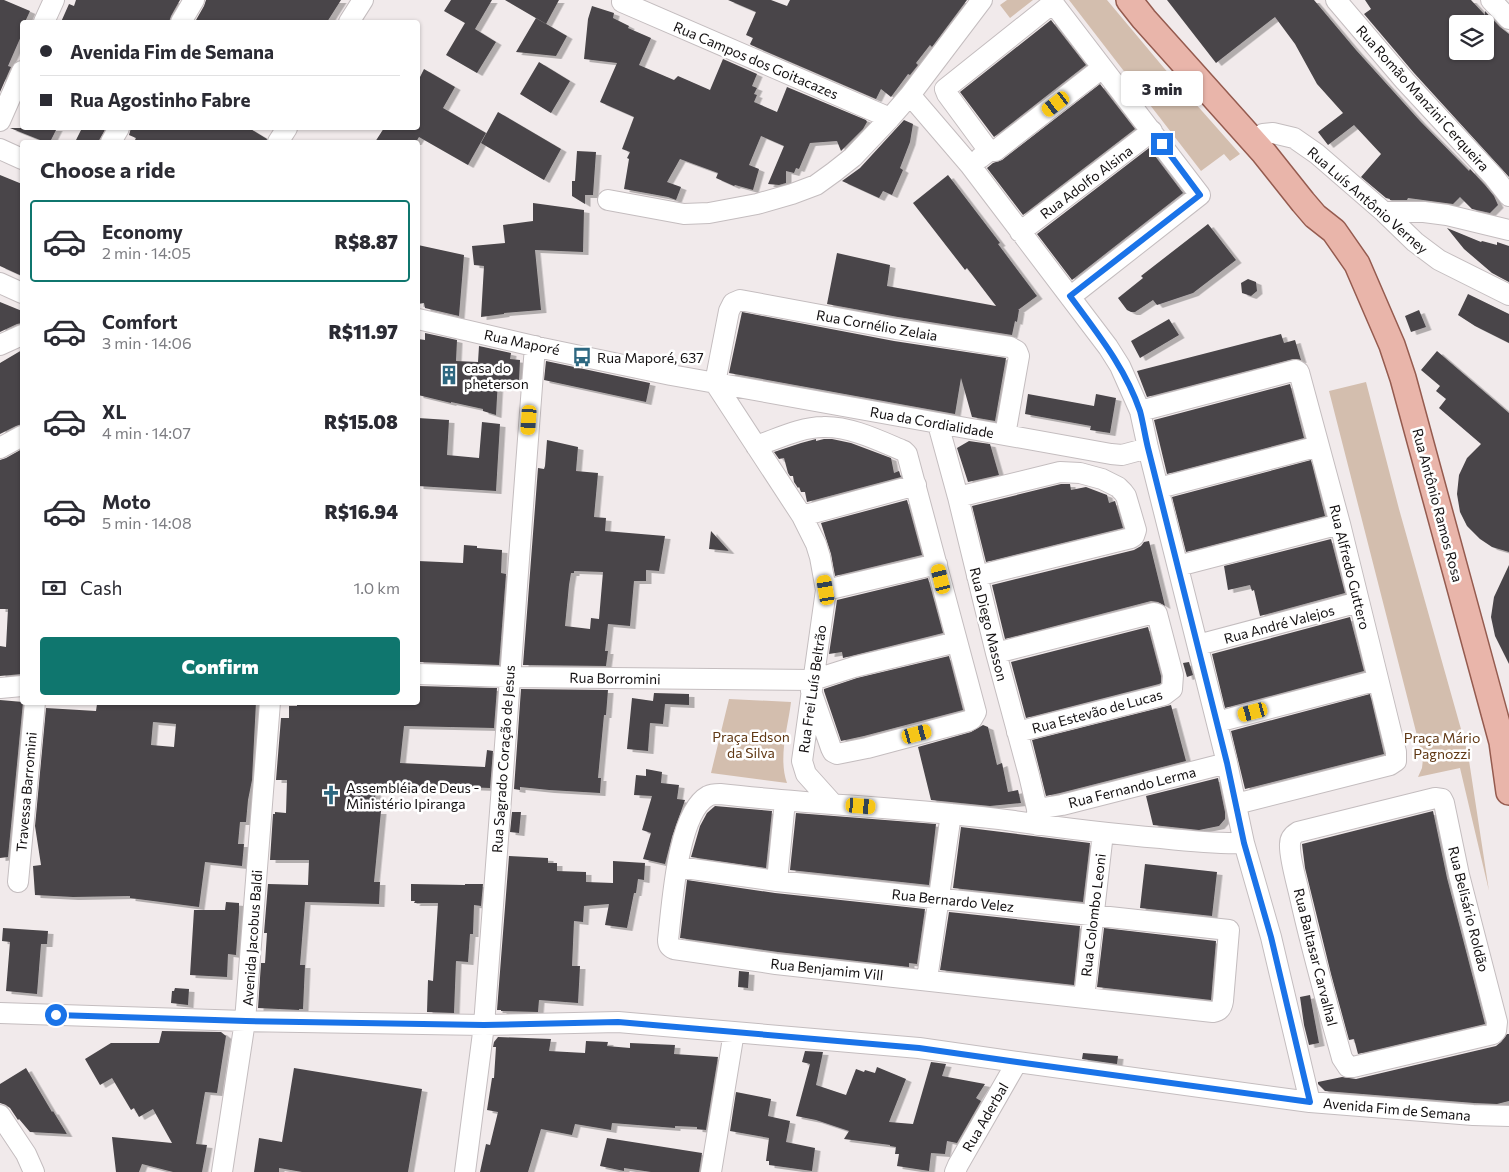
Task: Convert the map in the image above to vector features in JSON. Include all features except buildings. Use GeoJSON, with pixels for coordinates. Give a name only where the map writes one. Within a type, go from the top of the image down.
{"type":"FeatureCollection","features":[{"type":"Feature","properties":{"kind":"main road","name":"Rua Antônio Ramos Rosa"},"geometry":{"type":"LineString","coordinates":[[1130,0],[1144,19],[1258,138]]}},
{"type":"Feature","properties":{"kind":"main road","name":"Rua Antônio Ramos Rosa"},"geometry":{"type":"LineString","coordinates":[[1148,0],[1258,138],[1303,202],[1334,231],[1357,264],[1401,370],[1506,739],[1509,792]]}},
{"type":"Feature","properties":{"kind":"street"},"geometry":{"type":"LineString","coordinates":[[45,20],[54,0]]}},
{"type":"Feature","properties":{"kind":"street"},"geometry":{"type":"LineString","coordinates":[[182,20],[194,0]]}},
{"type":"Feature","properties":{"kind":"street"},"geometry":{"type":"LineString","coordinates":[[351,20],[362,0]]}},
{"type":"Feature","properties":{"kind":"street"},"geometry":{"type":"LineString","coordinates":[[608,200],[684,214],[709,213],[757,204],[792,194],[816,184],[853,157],[890,118],[910,95],[982,0]]}},
{"type":"Feature","properties":{"kind":"street","name":"Rua Romão Manzini Cerqueira"},"geometry":{"type":"LineString","coordinates":[[1336,0],[1405,81],[1494,177],[1509,196]]}},
{"type":"Feature","properties":{"kind":"street"},"geometry":{"type":"LineString","coordinates":[[1492,0],[1509,19]]}},
{"type":"Feature","properties":{"kind":"street","name":"Rua Campos dos Goitacazes"},"geometry":{"type":"LineString","coordinates":[[622,2],[890,118]]}},
{"type":"Feature","properties":{"kind":"street"},"geometry":{"type":"LineString","coordinates":[[989,151],[947,94],[945,88],[1053,3],[1200,195],[1070,296]]}},
{"type":"Feature","properties":{"kind":"street"},"geometry":{"type":"LineString","coordinates":[[970,165],[989,151],[995,151],[1102,68]]}},
{"type":"Feature","properties":{"kind":"street"},"geometry":{"type":"LineString","coordinates":[[0,122],[20,76]]}},
{"type":"Feature","properties":{"kind":"street"},"geometry":{"type":"LineString","coordinates":[[910,95],[970,165],[1108,347],[1120,366],[1140,411],[1227,763],[1244,843],[1271,937],[1310,1102]]}},
{"type":"Feature","properties":{"kind":"street","name":"Rua Adolfo Alsina"},"geometry":{"type":"LineString","coordinates":[[1020,232],[1152,131]]}},
{"type":"Feature","properties":{"kind":"street","name":"Rua Luís Antônio Verney"},"geometry":{"type":"LineString","coordinates":[[1258,138],[1273,133],[1294,138],[1317,154],[1384,212],[1415,242],[1439,260],[1509,295]]}},
{"type":"Feature","properties":{"kind":"street"},"geometry":{"type":"LineString","coordinates":[[0,149],[20,158]]}},
{"type":"Feature","properties":{"kind":"street"},"geometry":{"type":"LineString","coordinates":[[1384,212],[1424,212],[1447,215],[1509,230]]}},
{"type":"Feature","properties":{"kind":"street"},"geometry":{"type":"LineString","coordinates":[[0,283],[20,292]]}},
{"type":"Feature","properties":{"kind":"street","name":"Rua Cornélio Zelaia"},"geometry":{"type":"LineString","coordinates":[[715,383],[729,311],[733,303],[740,300],[896,329],[1010,347],[1017,351],[1019,356],[1005,435]]}},
{"type":"Feature","properties":{"kind":"street","name":"Rua Maporé"},"geometry":{"type":"LineString","coordinates":[[420,319],[535,346],[715,383]]}},
{"type":"Feature","properties":{"kind":"street"},"geometry":{"type":"LineString","coordinates":[[0,345],[20,336]]}},
{"type":"Feature","properties":{"kind":"street","name":"Rua Sagrado Coração de Jesus"},"geometry":{"type":"LineString","coordinates":[[466,1172],[484,1025],[535,346]]}},
{"type":"Feature","properties":{"kind":"street","name":"Rua Alfredo Guttero"},"geometry":{"type":"LineString","coordinates":[[1140,411],[1297,370],[1300,373],[1340,524],[1397,757],[1394,763],[1236,804]]}},
{"type":"Feature","properties":{"kind":"street","name":"Rua da Cordialidade"},"geometry":{"type":"LineString","coordinates":[[715,383],[1111,454],[1122,455],[1148,448]]}},
{"type":"Feature","properties":{"kind":"street","name":"Rua Frei Luís Beltrão"},"geometry":{"type":"LineString","coordinates":[[715,383],[802,516],[816,544],[820,557],[826,590],[802,761],[806,774],[833,804]]}},
{"type":"Feature","properties":{"kind":"street","name":"Rua Diego Masson"},"geometry":{"type":"LineString","coordinates":[[938,424],[1029,775],[1038,817]]}},
{"type":"Feature","properties":{"kind":"street"},"geometry":{"type":"LineString","coordinates":[[756,446],[809,428],[824,426],[841,428],[874,438],[904,452],[910,458],[976,709],[974,716],[968,721],[837,754],[831,748],[812,686]]}},
{"type":"Feature","properties":{"kind":"street"},"geometry":{"type":"LineString","coordinates":[[0,448],[20,437]]}},
{"type":"Feature","properties":{"kind":"street"},"geometry":{"type":"LineString","coordinates":[[1159,488],[1319,446]]}},
{"type":"Feature","properties":{"kind":"street"},"geometry":{"type":"LineString","coordinates":[[958,497],[1060,472],[1080,473],[1102,479],[1124,492],[1136,530],[1131,538],[977,576]]}},
{"type":"Feature","properties":{"kind":"street"},"geometry":{"type":"LineString","coordinates":[[802,516],[916,485]]}},
{"type":"Feature","properties":{"kind":"street"},"geometry":{"type":"LineString","coordinates":[[1178,566],[1340,524]]}},
{"type":"Feature","properties":{"kind":"street"},"geometry":{"type":"LineString","coordinates":[[826,590],[937,564]]}},
{"type":"Feature","properties":{"kind":"street","name":"Rua André Valejos"},"geometry":{"type":"LineString","coordinates":[[1198,645],[1359,602]]}},
{"type":"Feature","properties":{"kind":"street","name":"Rua Estevão de Lucas"},"geometry":{"type":"LineString","coordinates":[[996,653],[1154,613],[1157,614],[1171,667],[1172,689],[1164,695],[1017,732]]}},
{"type":"Feature","properties":{"kind":"street","name":"Rua Borromini"},"geometry":{"type":"LineString","coordinates":[[420,674],[812,686],[854,667],[957,642]]}},
{"type":"Feature","properties":{"kind":"street"},"geometry":{"type":"LineString","coordinates":[[1217,722],[1378,680]]}},
{"type":"Feature","properties":{"kind":"street"},"geometry":{"type":"LineString","coordinates":[[0,688],[20,686]]}},
{"type":"Feature","properties":{"kind":"street","name":"Travessa Barromini"},"geometry":{"type":"LineString","coordinates":[[18,882],[35,705]]}},
{"type":"Feature","properties":{"kind":"street","name":"Avenida Jacobus Baldi"},"geometry":{"type":"LineString","coordinates":[[222,1172],[246,1021],[270,705]]}},
{"type":"Feature","properties":{"kind":"street","name":"Rua Fernando Lerma"},"geometry":{"type":"LineString","coordinates":[[1038,817],[1062,805],[1227,763]]}},
{"type":"Feature","properties":{"kind":"street","name":"Rua Benjamim Vill"},"geometry":{"type":"LineString","coordinates":[[785,801],[720,794],[707,796],[694,811],[683,837],[668,940],[670,948],[776,964],[1213,1012],[1218,1011],[1222,1007],[1229,930]]}},
{"type":"Feature","properties":{"kind":"street","name":"Rua Belisário Roldão"},"geometry":{"type":"LineString","coordinates":[[1290,844],[1293,835],[1298,832],[1435,798],[1442,799],[1444,803],[1459,876],[1497,1022],[1496,1031],[1492,1034],[1354,1067],[1348,1066]]}},
{"type":"Feature","properties":{"kind":"street"},"geometry":{"type":"LineString","coordinates":[[777,881],[785,801],[951,814],[1038,817],[1103,833],[1208,843],[1244,843]]}},
{"type":"Feature","properties":{"kind":"street"},"geometry":{"type":"LineString","coordinates":[[927,980],[951,814]]}},
{"type":"Feature","properties":{"kind":"street","name":"Rua Colombo Leoni"},"geometry":{"type":"LineString","coordinates":[[1084,998],[1103,833]]}},
{"type":"Feature","properties":{"kind":"street","name":"Rua Baltasar Carvalhal"},"geometry":{"type":"LineString","coordinates":[[1290,844],[1304,916],[1342,1058],[1348,1066]]}},
{"type":"Feature","properties":{"kind":"street","name":"Rua Bernardo Velez"},"geometry":{"type":"LineString","coordinates":[[678,867],[777,881],[1229,930]]}},
{"type":"Feature","properties":{"kind":"street","name":"Avenida Fim de Semana"},"geometry":{"type":"LineString","coordinates":[[0,1013],[246,1021],[484,1025],[618,1022],[919,1048],[1310,1102],[1473,1115],[1509,1116]]}},
{"type":"Feature","properties":{"kind":"street"},"geometry":{"type":"LineString","coordinates":[[711,1172],[734,1032]]}},
{"type":"Feature","properties":{"kind":"street","name":"Rua Aderbal"},"geometry":{"type":"LineString","coordinates":[[955,1172],[1017,1062]]}},
{"type":"Feature","properties":{"kind":"street"},"geometry":{"type":"LineString","coordinates":[[0,1115],[26,1154],[34,1172]]}},
{"type":"Feature","properties":{"kind":"green space"},"geometry":{"type":"Polygon","coordinates":[[[1007,0],[1033,0],[1010,18],[1000,5],[1007,0]]]}},
{"type":"Feature","properties":{"kind":"green space"},"geometry":{"type":"Polygon","coordinates":[[[1069,0],[1107,0],[1240,154],[1230,161],[1224,154],[1201,171],[1069,0]]]}},
{"type":"Feature","properties":{"kind":"green space","name":"Praça Mário Pagnozzi"},"geometry":{"type":"Polygon","coordinates":[[[1366,382],[1399,509],[1468,754],[1489,891],[1460,768],[1418,777],[1423,759],[1329,391],[1366,382]]]}},
{"type":"Feature","properties":{"kind":"green space","name":"Praça Edson da Silva"},"geometry":{"type":"Polygon","coordinates":[[[729,699],[791,702],[784,742],[783,763],[787,783],[711,773],[729,699]]]}},
{"type":"Feature","properties":{"kind":"place","name":"Rua Maporé, 637"},"geometry":{"type":"Point","coordinates":[582,357]}},
{"type":"Feature","properties":{"kind":"place","name":"casa do pheterson"},"geometry":{"type":"Point","coordinates":[449,375]}},
{"type":"Feature","properties":{"kind":"place","name":"Assembléia de Deus - Ministério Ipiranga"},"geometry":{"type":"Point","coordinates":[331,795]}},
{"type":"Feature","properties":{"kind":"route"},"geometry":{"type":"LineString","coordinates":[[56,1015],[246,1021],[484,1025],[618,1022],[919,1048],[1310,1102],[1271,937],[1244,843],[1227,763],[1140,411],[1120,366],[1070,296],[1200,195],[1162,144]]}}]}
